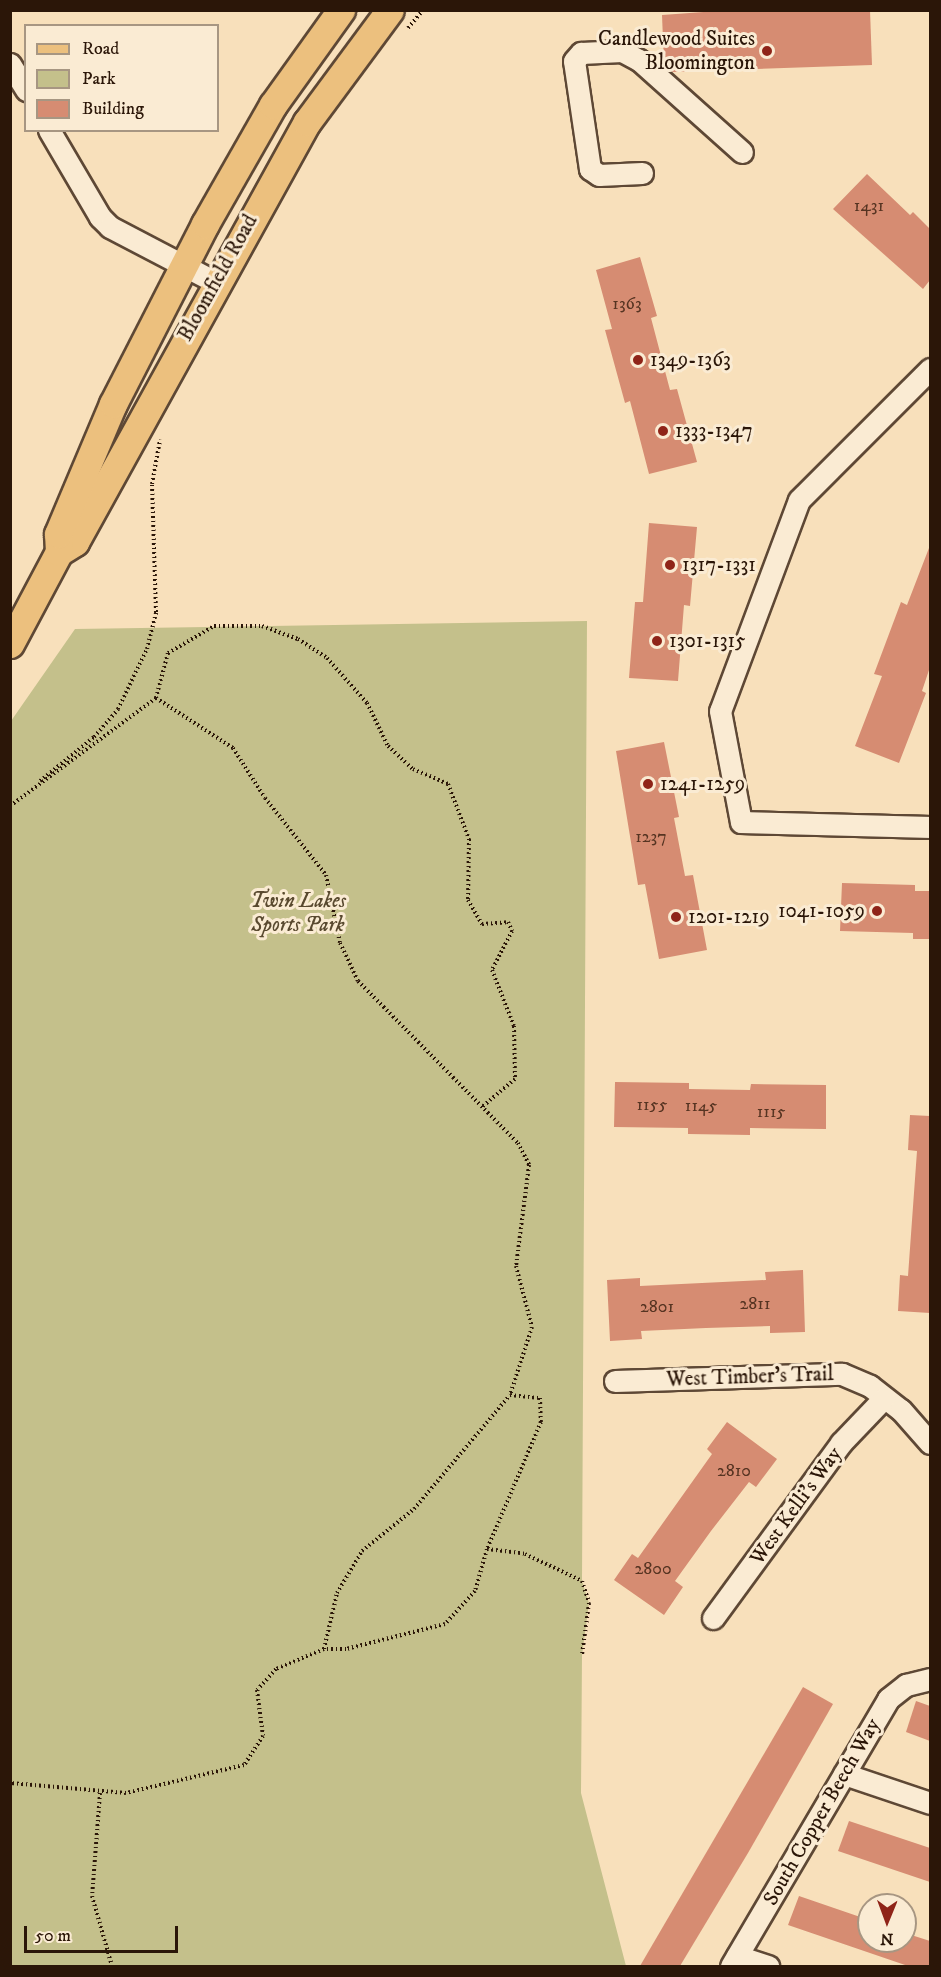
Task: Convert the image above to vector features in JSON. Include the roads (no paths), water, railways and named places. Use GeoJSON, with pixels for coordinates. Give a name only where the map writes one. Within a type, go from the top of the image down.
{"type":"FeatureCollection","features":[{"type":"Feature","properties":{"kind":"main road","name":"Bloomfield Road"},"geometry":{"type":"LineString","coordinates":[[59,552],[58,534],[81,476],[183,266],[273,105],[341,10]]}},
{"type":"Feature","properties":{"kind":"main road","name":"Bloomfield Road"},"geometry":{"type":"LineString","coordinates":[[10,644],[59,552],[75,542],[215,282],[307,122],[390,10]]}},
{"type":"Feature","properties":{"kind":"street"},"geometry":{"type":"LineString","coordinates":[[642,173],[599,175],[590,168],[574,61],[581,53],[622,51],[639,60],[742,152]]}},
{"type":"Feature","properties":{"kind":"street"},"geometry":{"type":"LineString","coordinates":[[10,64],[24,87]]}},
{"type":"Feature","properties":{"kind":"street"},"geometry":{"type":"LineString","coordinates":[[50,132],[100,217],[110,227],[215,282]]}},
{"type":"Feature","properties":{"kind":"street"},"geometry":{"type":"LineString","coordinates":[[930,369],[799,500],[720,711],[741,822],[930,827]]}},
{"type":"Feature","properties":{"kind":"street","name":"West Timber's Trail"},"geometry":{"type":"LineString","coordinates":[[615,1381],[842,1374],[855,1377],[884,1398],[930,1443]]}},
{"type":"Feature","properties":{"kind":"street","name":"West Kelli's Way"},"geometry":{"type":"LineString","coordinates":[[713,1618],[841,1443],[884,1398]]}},
{"type":"Feature","properties":{"kind":"street","name":"South Copper Beech Way"},"geometry":{"type":"LineString","coordinates":[[734,1961],[888,1699],[906,1685],[930,1678]]}},
{"type":"Feature","properties":{"kind":"street"},"geometry":{"type":"LineString","coordinates":[[844,1774],[930,1803]]}},
{"type":"Feature","properties":{"kind":"street"},"geometry":{"type":"LineString","coordinates":[[734,1961],[768,1966]]}},
{"type":"Feature","properties":{"kind":"place","name":"Candlewood Suites Bloomington"},"geometry":{"type":"Point","coordinates":[767,51]}},
{"type":"Feature","properties":{"kind":"place","name":"1349-1363"},"geometry":{"type":"Point","coordinates":[638,360]}},
{"type":"Feature","properties":{"kind":"place","name":"1333-1347"},"geometry":{"type":"Point","coordinates":[663,431]}},
{"type":"Feature","properties":{"kind":"place","name":"1317-1331"},"geometry":{"type":"Point","coordinates":[670,565]}},
{"type":"Feature","properties":{"kind":"place","name":"1301-1315"},"geometry":{"type":"Point","coordinates":[657,641]}},
{"type":"Feature","properties":{"kind":"place","name":"1241-1259"},"geometry":{"type":"Point","coordinates":[648,784]}},
{"type":"Feature","properties":{"kind":"place","name":"1041-1059"},"geometry":{"type":"Point","coordinates":[877,911]}},
{"type":"Feature","properties":{"kind":"place","name":"1201-1219"},"geometry":{"type":"Point","coordinates":[676,917]}},
{"type":"Feature","properties":{"kind":"park label","name":"Twin Lakes Sports Park"},"geometry":{"type":"Point","coordinates":[298,913]}}]}
